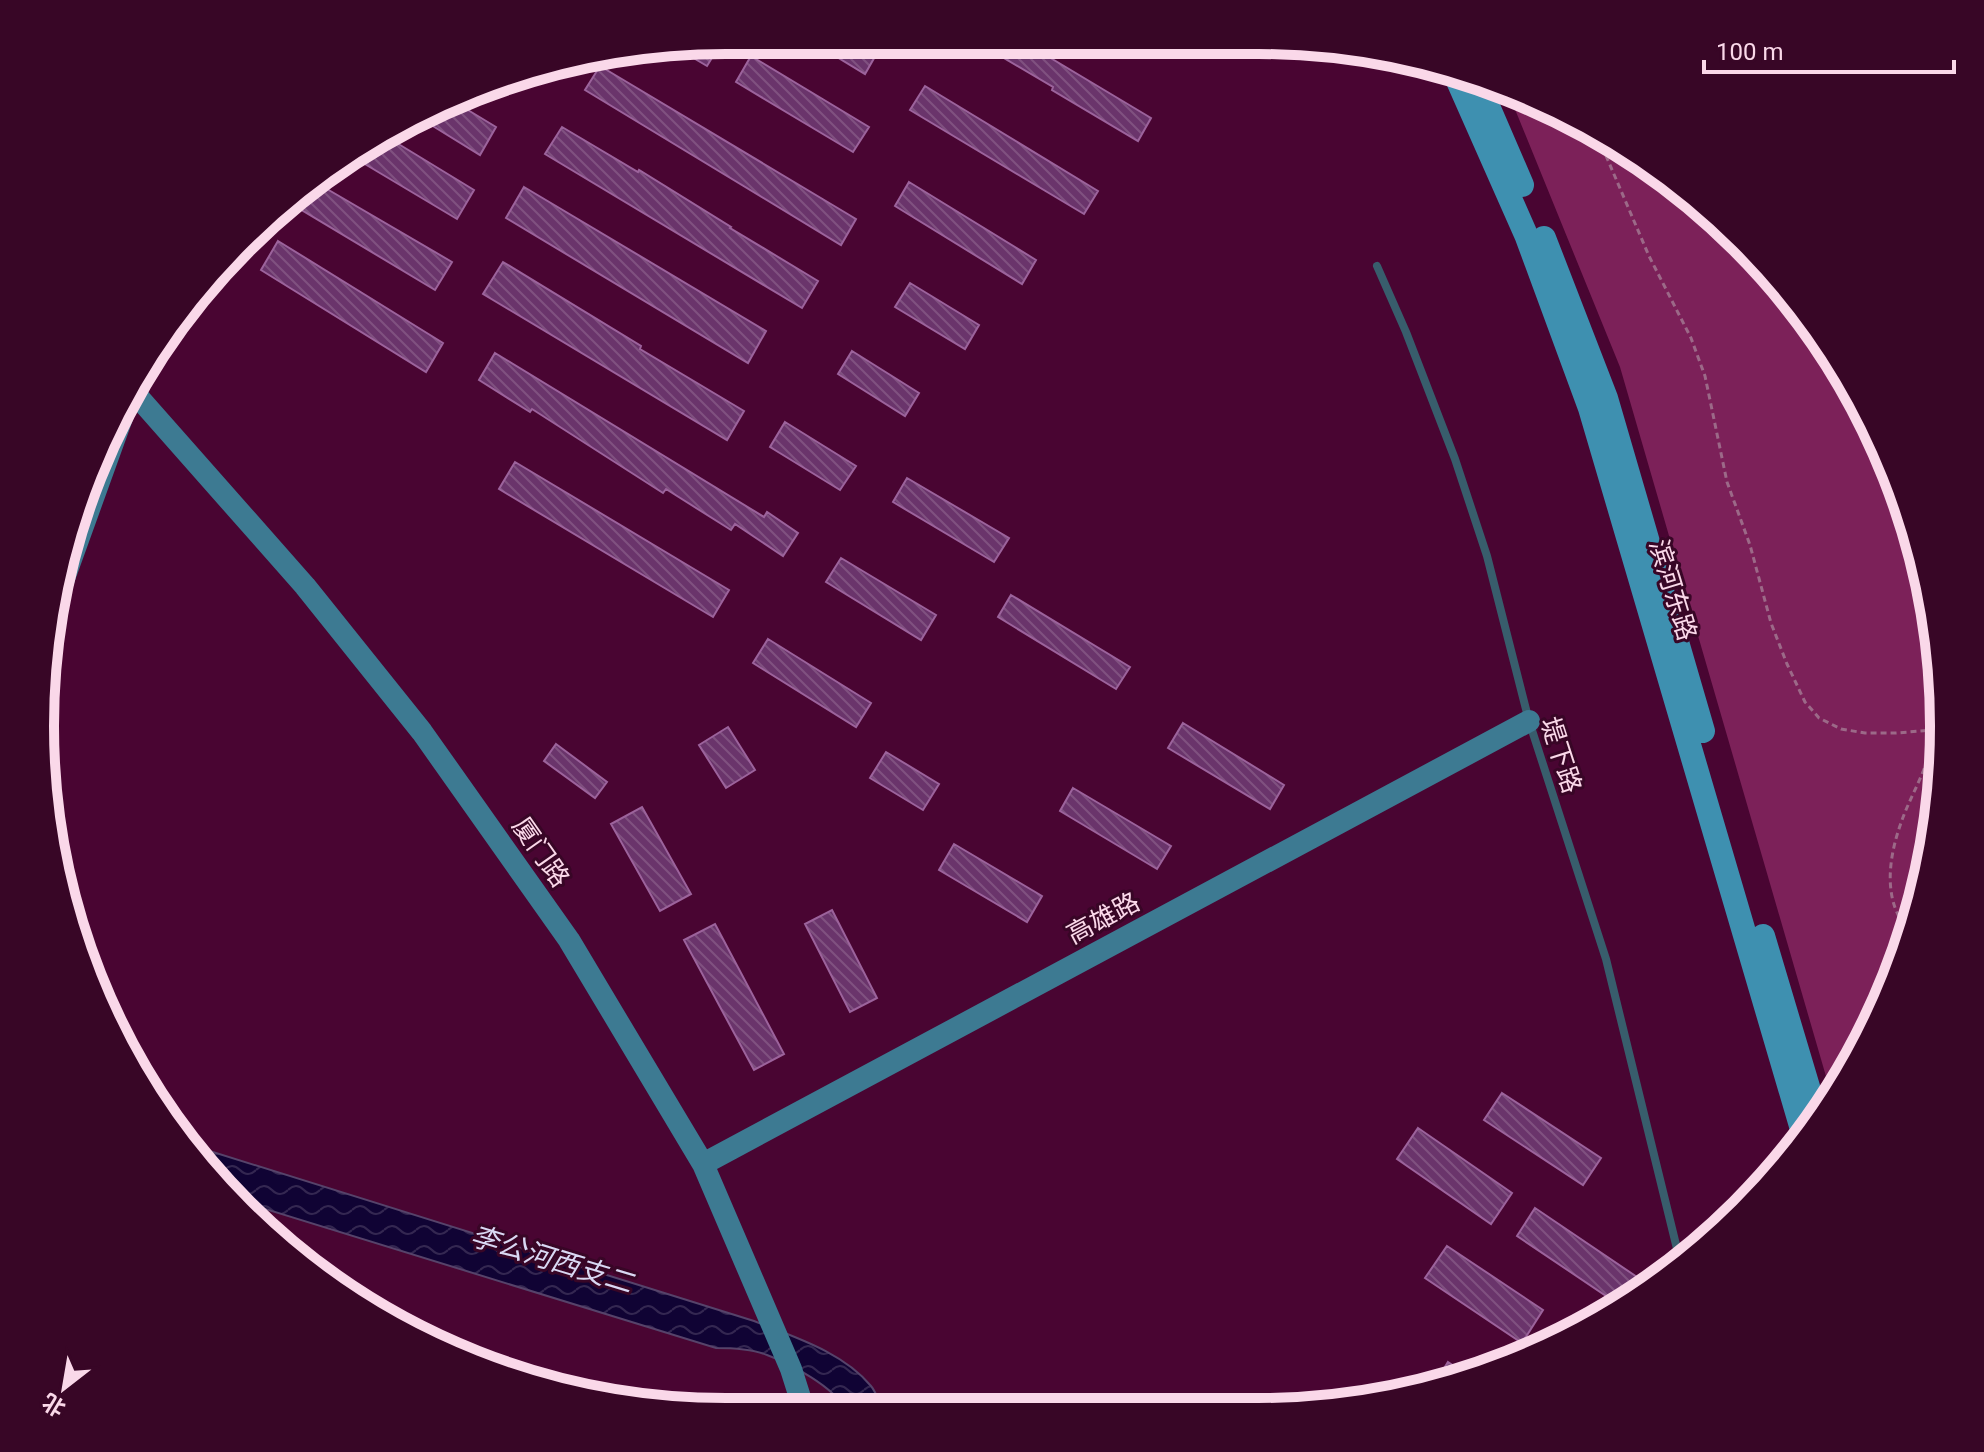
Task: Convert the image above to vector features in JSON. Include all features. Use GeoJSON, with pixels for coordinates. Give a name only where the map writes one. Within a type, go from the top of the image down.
{"type":"FeatureCollection","features":[{"type":"Feature","properties":{"kind":"main road","name":"滨河东路"},"geometry":{"type":"LineString","coordinates":[[1460,86],[1527,237],[1590,408],[1800,1122]]}},
{"type":"Feature","properties":{"kind":"main road","name":"滨河东路"},"geometry":{"type":"LineString","coordinates":[[1482,93],[1546,240],[1606,398],[1813,1104]]}},
{"type":"Feature","properties":{"kind":"street","name":"厦门路"},"geometry":{"type":"LineString","coordinates":[[139,398],[305,586],[422,732],[569,940],[703,1164],[791,1369],[800,1398]]}},
{"type":"Feature","properties":{"kind":"street","name":"高雄路"},"geometry":{"type":"LineString","coordinates":[[703,1164],[1529,721]]}},
{"type":"Feature","properties":{"kind":"lane","name":"堤下路"},"geometry":{"type":"LineString","coordinates":[[1377,266],[1460,473],[1487,556],[1529,721],[1606,959],[1677,1250]]}},
{"type":"Feature","properties":{"kind":"path"},"geometry":{"type":"LineString","coordinates":[[1604,150],[1649,256],[1691,338],[1705,376],[1727,482],[1750,545],[1771,623],[1805,702],[1819,718],[1841,729],[1865,733],[1930,730]]}},
{"type":"Feature","properties":{"kind":"path"},"geometry":{"type":"LineString","coordinates":[[1900,922],[1891,897],[1890,869],[1900,825],[1930,747]]}},
{"type":"Feature","properties":{"kind":"shaded area"},"geometry":{"type":"Polygon","coordinates":[[[1513,104],[1555,123],[1631,167],[1701,221],[1733,251],[1791,317],[1840,390],[1879,469],[1894,510],[1917,595],[1929,682],[1929,770],[1924,814],[1907,900],[1894,942],[1861,1023],[1828,1082],[1620,367],[1513,104]]]}},
{"type":"Feature","properties":{"kind":"water","name":"李公河西支二"},"geometry":{"type":"Polygon","coordinates":[[[205,1149],[754,1321],[817,1347],[847,1364],[871,1386],[878,1398],[836,1398],[811,1377],[788,1364],[761,1353],[716,1348],[257,1206],[205,1149]]]}},
{"type":"Feature","properties":{"kind":"building"},"geometry":{"type":"Polygon","coordinates":[[[714,54],[707,66],[688,55],[714,54]]]}},
{"type":"Feature","properties":{"kind":"building"},"geometry":{"type":"Polygon","coordinates":[[[832,54],[876,54],[865,74],[832,54]]]}},
{"type":"Feature","properties":{"kind":"building"},"geometry":{"type":"Polygon","coordinates":[[[997,54],[1044,54],[1151,118],[1138,141],[1052,90],[1053,87],[997,54]]]}},
{"type":"Feature","properties":{"kind":"building"},"geometry":{"type":"Polygon","coordinates":[[[751,56],[869,127],[853,152],[736,82],[751,56]]]}},
{"type":"Feature","properties":{"kind":"building"},"geometry":{"type":"Polygon","coordinates":[[[600,66],[856,219],[841,245],[585,90],[600,66]]]}},
{"type":"Feature","properties":{"kind":"building"},"geometry":{"type":"Polygon","coordinates":[[[925,86],[1098,191],[1084,214],[910,110],[925,86]]]}},
{"type":"Feature","properties":{"kind":"building"},"geometry":{"type":"Polygon","coordinates":[[[464,107],[496,127],[480,155],[428,123],[464,107]]]}},
{"type":"Feature","properties":{"kind":"building"},"geometry":{"type":"Polygon","coordinates":[[[562,127],[639,170],[818,281],[802,308],[545,154],[562,127]]]}},
{"type":"Feature","properties":{"kind":"building"},"geometry":{"type":"Polygon","coordinates":[[[395,142],[474,190],[457,219],[361,162],[395,142]]]}},
{"type":"Feature","properties":{"kind":"building"},"geometry":{"type":"Polygon","coordinates":[[[909,182],[1036,260],[1022,284],[895,206],[909,182]]]}},
{"type":"Feature","properties":{"kind":"building"},"geometry":{"type":"Polygon","coordinates":[[[524,187],[766,331],[748,363],[506,218],[524,187]]]}},
{"type":"Feature","properties":{"kind":"building"},"geometry":{"type":"Polygon","coordinates":[[[325,188],[452,262],[435,290],[299,208],[325,188]]]}},
{"type":"Feature","properties":{"kind":"building"},"geometry":{"type":"Polygon","coordinates":[[[278,241],[443,343],[426,372],[261,270],[278,241]]]}},
{"type":"Feature","properties":{"kind":"building"},"geometry":{"type":"Polygon","coordinates":[[[503,262],[744,411],[727,440],[483,294],[503,262]]]}},
{"type":"Feature","properties":{"kind":"building"},"geometry":{"type":"Polygon","coordinates":[[[910,283],[979,325],[965,349],[895,307],[910,283]]]}},
{"type":"Feature","properties":{"kind":"building"},"geometry":{"type":"Polygon","coordinates":[[[852,351],[919,393],[905,416],[838,374],[852,351]]]}},
{"type":"Feature","properties":{"kind":"building"},"geometry":{"type":"Polygon","coordinates":[[[495,353],[764,517],[767,512],[798,533],[783,556],[735,524],[731,530],[666,489],[663,493],[532,409],[530,412],[479,380],[495,353]]]}},
{"type":"Feature","properties":{"kind":"building"},"geometry":{"type":"Polygon","coordinates":[[[785,422],[856,466],[840,490],[770,447],[785,422]]]}},
{"type":"Feature","properties":{"kind":"building"},"geometry":{"type":"Polygon","coordinates":[[[515,462],[729,590],[713,617],[499,489],[515,462]]]}},
{"type":"Feature","properties":{"kind":"building"},"geometry":{"type":"Polygon","coordinates":[[[907,478],[1009,538],[994,562],[893,502],[907,478]]]}},
{"type":"Feature","properties":{"kind":"building"},"geometry":{"type":"Polygon","coordinates":[[[841,558],[936,615],[921,640],[826,582],[841,558]]]}},
{"type":"Feature","properties":{"kind":"building"},"geometry":{"type":"Polygon","coordinates":[[[1011,595],[1130,667],[1116,689],[998,617],[1011,595]]]}},
{"type":"Feature","properties":{"kind":"building"},"geometry":{"type":"Polygon","coordinates":[[[768,639],[871,703],[856,727],[753,663],[768,639]]]}},
{"type":"Feature","properties":{"kind":"building"},"geometry":{"type":"Polygon","coordinates":[[[1183,723],[1284,785],[1270,809],[1168,748],[1183,723]]]}},
{"type":"Feature","properties":{"kind":"building"},"geometry":{"type":"Polygon","coordinates":[[[728,727],[755,770],[726,788],[699,745],[728,727]]]}},
{"type":"Feature","properties":{"kind":"building"},"geometry":{"type":"Polygon","coordinates":[[[556,744],[607,782],[595,798],[544,761],[556,744]]]}},
{"type":"Feature","properties":{"kind":"building"},"geometry":{"type":"Polygon","coordinates":[[[886,752],[939,784],[923,810],[870,778],[886,752]]]}},
{"type":"Feature","properties":{"kind":"building"},"geometry":{"type":"Polygon","coordinates":[[[1073,788],[1171,846],[1157,869],[1060,811],[1073,788]]]}},
{"type":"Feature","properties":{"kind":"building"},"geometry":{"type":"Polygon","coordinates":[[[642,807],[691,894],[660,911],[611,824],[642,807]]]}},
{"type":"Feature","properties":{"kind":"building"},"geometry":{"type":"Polygon","coordinates":[[[954,844],[1042,896],[1027,922],[939,870],[954,844]]]}},
{"type":"Feature","properties":{"kind":"building"},"geometry":{"type":"Polygon","coordinates":[[[832,910],[877,998],[850,1012],[805,924],[832,910]]]}},
{"type":"Feature","properties":{"kind":"building"},"geometry":{"type":"Polygon","coordinates":[[[715,924],[784,1054],[754,1070],[684,940],[715,924]]]}},
{"type":"Feature","properties":{"kind":"building"},"geometry":{"type":"Polygon","coordinates":[[[1502,1093],[1601,1158],[1583,1185],[1484,1120],[1502,1093]]]}},
{"type":"Feature","properties":{"kind":"building"},"geometry":{"type":"Polygon","coordinates":[[[1418,1128],[1512,1193],[1491,1224],[1397,1159],[1418,1128]]]}},
{"type":"Feature","properties":{"kind":"building"},"geometry":{"type":"Polygon","coordinates":[[[1535,1208],[1637,1277],[1633,1284],[1610,1298],[1517,1236],[1535,1208]]]}},
{"type":"Feature","properties":{"kind":"building"},"geometry":{"type":"Polygon","coordinates":[[[1447,1246],[1543,1310],[1522,1343],[1425,1278],[1447,1246]]]}},
{"type":"Feature","properties":{"kind":"building"},"geometry":{"type":"Polygon","coordinates":[[[1448,1362],[1456,1367],[1442,1372],[1448,1362]]]}}]}
